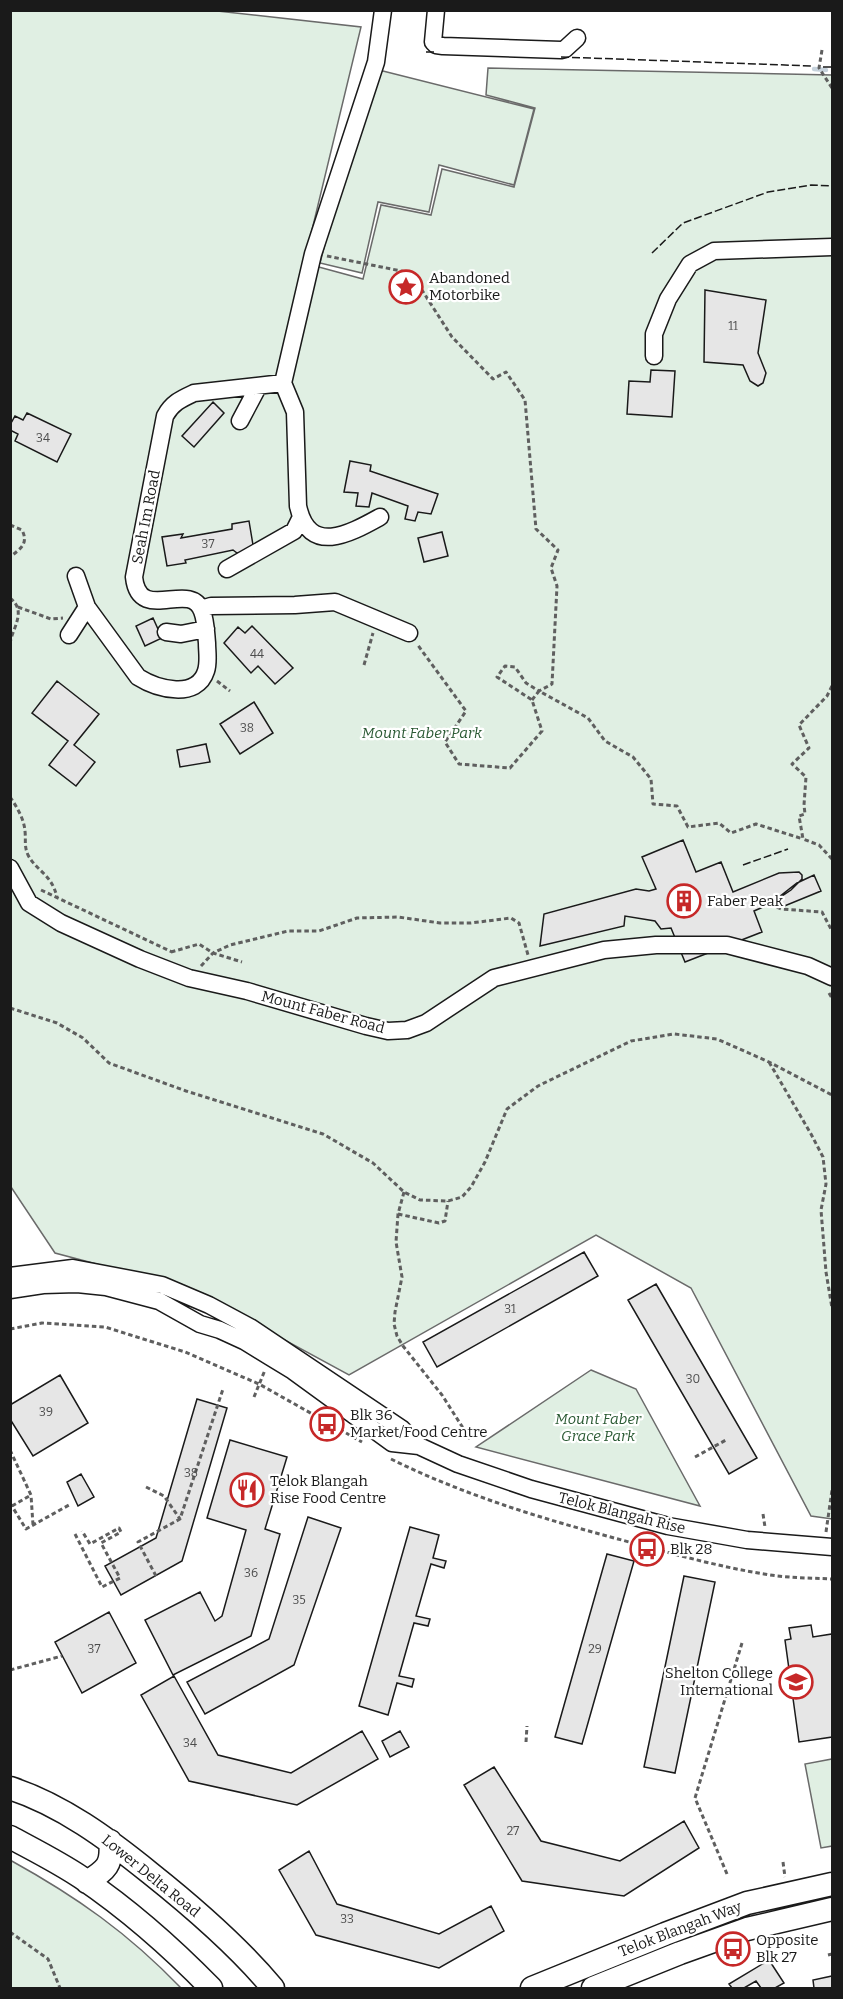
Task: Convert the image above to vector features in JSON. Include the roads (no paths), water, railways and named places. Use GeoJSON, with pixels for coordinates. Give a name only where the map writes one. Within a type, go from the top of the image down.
{"type":"FeatureCollection","features":[{"type":"Feature","properties":{"kind":"main road","name":"Lower Delta Road"},"geometry":{"type":"LineString","coordinates":[[10,1788],[50,1805],[110,1841],[175,1892],[224,1936],[273,1989]]}},
{"type":"Feature","properties":{"kind":"main road"},"geometry":{"type":"LineString","coordinates":[[10,1837],[87,1882],[140,1923],[211,1989]]}},
{"type":"Feature","properties":{"kind":"main road"},"geometry":{"type":"LineString","coordinates":[[87,1882],[109,1865],[112,1856],[110,1841]]}},
{"type":"Feature","properties":{"kind":"main road","name":"Telok Blangah Way"},"geometry":{"type":"LineString","coordinates":[[532,1989],[747,1903],[832,1884]]}},
{"type":"Feature","properties":{"kind":"main road","name":"Telok Blangah Way"},"geometry":{"type":"LineString","coordinates":[[593,1989],[680,1953],[747,1929],[832,1909]]}},
{"type":"Feature","properties":{"kind":"street"},"geometry":{"type":"LineString","coordinates":[[380,517],[342,536],[328,537],[309,530],[300,519],[295,412],[283,383],[313,254],[376,62],[383,10]]}},
{"type":"Feature","properties":{"kind":"street"},"geometry":{"type":"LineString","coordinates":[[436,10],[433,42],[436,45],[561,50],[577,38]]}},
{"type":"Feature","properties":{"kind":"street"},"geometry":{"type":"LineString","coordinates":[[654,356],[654,334],[668,299],[690,264],[714,251],[832,247]]}},
{"type":"Feature","properties":{"kind":"street","name":"Seah Im Road"},"geometry":{"type":"LineString","coordinates":[[201,609],[197,603],[183,598],[155,602],[148,600],[142,596],[135,584],[134,577],[165,416],[170,407],[180,399],[194,393],[283,383]]}},
{"type":"Feature","properties":{"kind":"street"},"geometry":{"type":"LineString","coordinates":[[240,421],[258,387]]}},
{"type":"Feature","properties":{"kind":"street"},"geometry":{"type":"LineString","coordinates":[[227,568],[294,531],[300,519]]}},
{"type":"Feature","properties":{"kind":"street"},"geometry":{"type":"LineString","coordinates":[[76,576],[83,612],[138,677],[150,685],[164,689],[187,689],[201,681],[205,674],[207,666],[206,629],[201,609],[211,606],[335,602],[409,633]]}},
{"type":"Feature","properties":{"kind":"street"},"geometry":{"type":"LineString","coordinates":[[69,635],[83,612]]}},
{"type":"Feature","properties":{"kind":"street"},"geometry":{"type":"LineString","coordinates":[[166,632],[181,634],[206,629]]}},
{"type":"Feature","properties":{"kind":"street","name":"Mount Faber Road"},"geometry":{"type":"LineString","coordinates":[[10,868],[29,903],[61,923],[140,958],[189,978],[247,991],[388,1031],[407,1030],[426,1023],[494,978],[604,950],[656,945],[727,945],[808,966],[832,976]]}},
{"type":"Feature","properties":{"kind":"street"},"geometry":{"type":"LineString","coordinates":[[479,969],[494,978]]}},
{"type":"Feature","properties":{"kind":"street","name":"Telok Blangah Rise"},"geometry":{"type":"LineString","coordinates":[[10,1276],[73,1268],[162,1285],[209,1305],[250,1327],[402,1429],[419,1446]]}},
{"type":"Feature","properties":{"kind":"street","name":"Telok Blangah Rise"},"geometry":{"type":"LineString","coordinates":[[10,1290],[43,1285],[77,1284],[106,1287],[159,1301],[200,1324],[244,1341],[285,1367],[392,1443],[419,1446],[458,1464],[531,1489],[668,1526],[747,1540],[829,1540]]}},
{"type":"Feature","properties":{"kind":"street"},"geometry":{"type":"LineString","coordinates":[[200,1324],[209,1305]]}},
{"type":"Feature","properties":{"kind":"waterway"},"geometry":{"type":"LineString","coordinates":[[814,69],[826,70]]}},
{"type":"Feature","properties":{"kind":"place","name":"Abandoned Motorbike"},"geometry":{"type":"Point","coordinates":[406,287]}},
{"type":"Feature","properties":{"kind":"place","name":"Faber Peak"},"geometry":{"type":"Point","coordinates":[684,901]}},
{"type":"Feature","properties":{"kind":"place","name":"Blk 36 Market/Food Centre"},"geometry":{"type":"Point","coordinates":[327,1424]}},
{"type":"Feature","properties":{"kind":"place","name":"Telok Blangah Rise Food Centre"},"geometry":{"type":"Point","coordinates":[247,1490]}},
{"type":"Feature","properties":{"kind":"place","name":"Blk 28"},"geometry":{"type":"Point","coordinates":[647,1549]}},
{"type":"Feature","properties":{"kind":"place","name":"Shelton College International"},"geometry":{"type":"Point","coordinates":[796,1682]}},
{"type":"Feature","properties":{"kind":"place","name":"Opposite Blk 27"},"geometry":{"type":"Point","coordinates":[733,1949]}},
{"type":"Feature","properties":{"kind":"park label","name":"Mount Faber Park"},"geometry":{"type":"Point","coordinates":[422,733]}},
{"type":"Feature","properties":{"kind":"park label","name":"Mount Faber Grace Park"},"geometry":{"type":"Point","coordinates":[598,1428]}}]}
